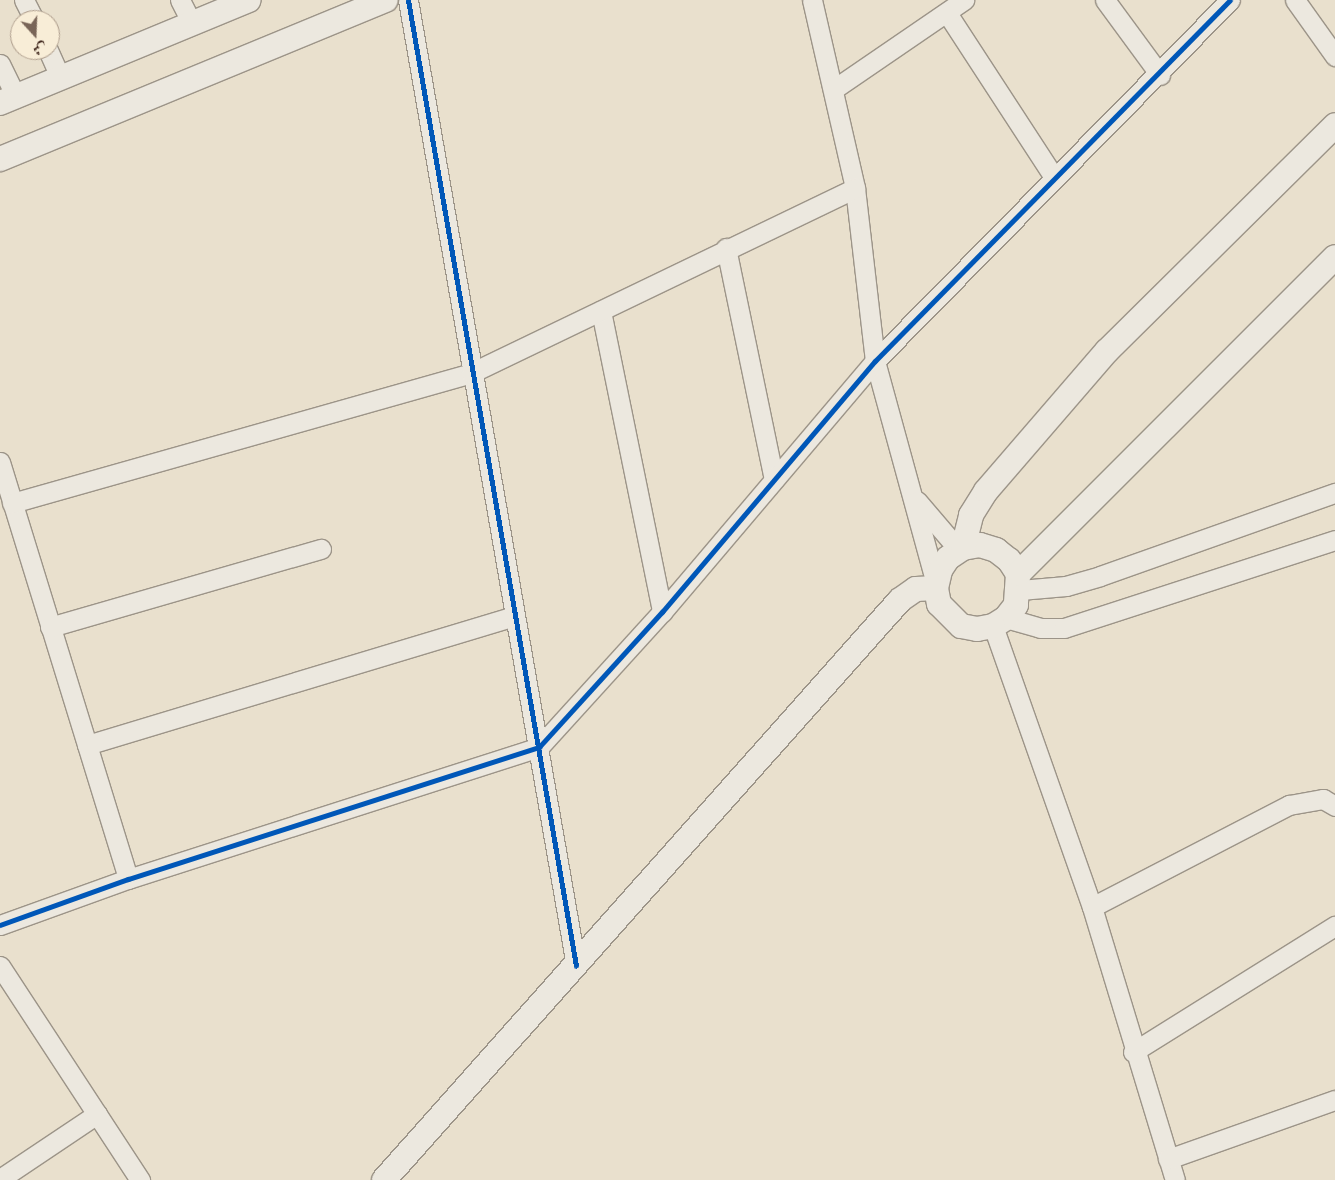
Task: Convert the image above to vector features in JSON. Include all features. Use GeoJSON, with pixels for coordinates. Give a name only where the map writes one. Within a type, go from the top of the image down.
{"type":"FeatureCollection","features":[{"type":"Feature","properties":{"kind":"street"},"geometry":{"type":"LineString","coordinates":[[180,0],[192,24]]}},
{"type":"Feature","properties":{"kind":"street"},"geometry":{"type":"LineString","coordinates":[[0,64],[8,100],[250,0]]}},
{"type":"Feature","properties":{"kind":"street"},"geometry":{"type":"LineString","coordinates":[[0,159],[385,0]]}},
{"type":"Feature","properties":{"kind":"street"},"geometry":{"type":"LineString","coordinates":[[408,0],[471,373],[539,748],[576,966]]}},
{"type":"Feature","properties":{"kind":"street"},"geometry":{"type":"LineString","coordinates":[[812,0],[834,89],[855,188],[875,361],[915,498],[939,604],[961,626],[999,622],[1040,628],[1064,628],[1335,540]]}},
{"type":"Feature","properties":{"kind":"street"},"geometry":{"type":"LineString","coordinates":[[834,89],[964,0]]}},
{"type":"Feature","properties":{"kind":"street"},"geometry":{"type":"LineString","coordinates":[[1105,0],[1160,75]]}},
{"type":"Feature","properties":{"kind":"street"},"geometry":{"type":"LineString","coordinates":[[0,925],[128,879],[539,748],[662,612],[875,361],[1054,177],[1160,75],[1230,0]]}},
{"type":"Feature","properties":{"kind":"street"},"geometry":{"type":"LineString","coordinates":[[1295,0],[1335,56]]}},
{"type":"Feature","properties":{"kind":"street"},"geometry":{"type":"LineString","coordinates":[[947,13],[1054,177]]}},
{"type":"Feature","properties":{"kind":"street"},"geometry":{"type":"LineString","coordinates":[[52,60],[60,77]]}},
{"type":"Feature","properties":{"kind":"street"},"geometry":{"type":"LineString","coordinates":[[961,549],[971,515],[986,491],[1107,351],[1335,125]]}},
{"type":"Feature","properties":{"kind":"street"},"geometry":{"type":"LineString","coordinates":[[12,503],[471,373],[601,311],[726,248],[855,188]]}},
{"type":"Feature","properties":{"kind":"street"},"geometry":{"type":"LineString","coordinates":[[726,248],[774,479]]}},
{"type":"Feature","properties":{"kind":"street"},"geometry":{"type":"LineString","coordinates":[[1174,1180],[1133,1052],[1092,907],[999,622],[1018,582],[1335,257]]}},
{"type":"Feature","properties":{"kind":"street"},"geometry":{"type":"LineString","coordinates":[[601,311],[662,612]]}},
{"type":"Feature","properties":{"kind":"street"},"geometry":{"type":"LineString","coordinates":[[0,462],[128,879]]}},
{"type":"Feature","properties":{"kind":"street"},"geometry":{"type":"LineString","coordinates":[[1018,582],[1066,586],[1100,576],[1335,493]]}},
{"type":"Feature","properties":{"kind":"street"},"geometry":{"type":"LineString","coordinates":[[915,498],[961,549]]}},
{"type":"Feature","properties":{"kind":"street"},"geometry":{"type":"LineString","coordinates":[[936,586],[944,564],[961,549],[980,545],[996,550],[1009,560],[1018,582]]}},
{"type":"Feature","properties":{"kind":"street"},"geometry":{"type":"LineString","coordinates":[[50,627],[321,548]]}},
{"type":"Feature","properties":{"kind":"street"},"geometry":{"type":"LineString","coordinates":[[384,1180],[900,600],[916,589],[936,586]]}},
{"type":"Feature","properties":{"kind":"street"},"geometry":{"type":"LineString","coordinates":[[87,745],[515,616]]}},
{"type":"Feature","properties":{"kind":"street"},"geometry":{"type":"LineString","coordinates":[[1092,907],[1289,805],[1323,799],[1335,806]]}},
{"type":"Feature","properties":{"kind":"street"},"geometry":{"type":"LineString","coordinates":[[1133,1052],[1335,926]]}},
{"type":"Feature","properties":{"kind":"street"},"geometry":{"type":"LineString","coordinates":[[0,966],[140,1180]]}},
{"type":"Feature","properties":{"kind":"street"},"geometry":{"type":"LineString","coordinates":[[1168,1159],[1335,1100]]}},
{"type":"Feature","properties":{"kind":"street"},"geometry":{"type":"LineString","coordinates":[[0,1179],[97,1114]]}},
{"type":"Feature","properties":{"kind":"cycle path"},"geometry":{"type":"LineString","coordinates":[[408,0],[576,966]]}},
{"type":"Feature","properties":{"kind":"cycle path"},"geometry":{"type":"LineString","coordinates":[[0,925],[128,879],[539,747],[662,612],[875,361],[1230,0]]}}]}
